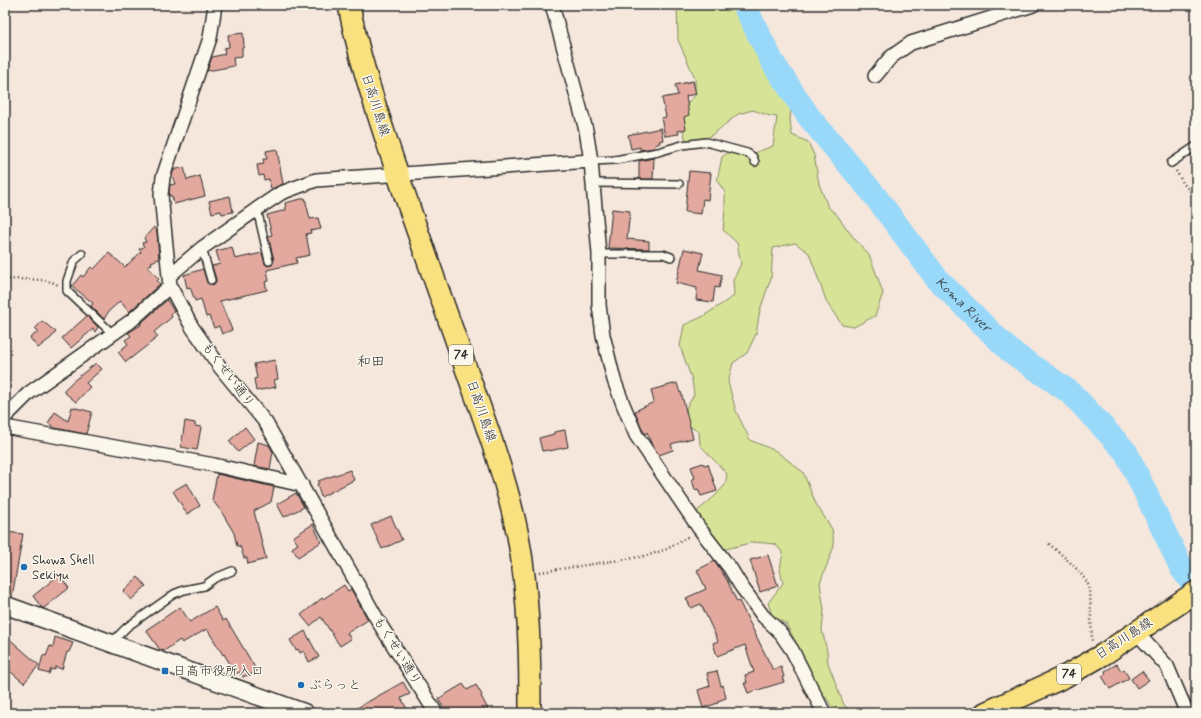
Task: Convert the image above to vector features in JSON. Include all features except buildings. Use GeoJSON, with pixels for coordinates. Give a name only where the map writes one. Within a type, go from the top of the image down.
{"type":"FeatureCollection","features":[{"type":"Feature","properties":{"kind":"main road","name":"日高川島線"},"geometry":{"type":"LineString","coordinates":[[349,5],[354,34],[365,76],[490,436],[518,535],[526,594],[530,655],[530,713]]}},
{"type":"Feature","properties":{"kind":"main road","name":"日高川島線"},"geometry":{"type":"LineString","coordinates":[[984,713],[1064,677],[1196,592]]}},
{"type":"Feature","properties":{"kind":"street"},"geometry":{"type":"LineString","coordinates":[[552,5],[586,130],[591,161],[599,254],[599,305],[603,335],[614,380],[636,435],[699,528],[730,568],[741,586],[763,616],[779,632],[792,650],[824,713]]}},
{"type":"Feature","properties":{"kind":"street"},"geometry":{"type":"LineString","coordinates":[[876,76],[891,57],[911,43],[1033,5]]}},
{"type":"Feature","properties":{"kind":"street","name":"もくせい通り"},"geometry":{"type":"LineString","coordinates":[[216,6],[210,38],[163,177],[161,195],[169,281],[192,327],[216,361],[266,423],[381,626],[436,713]]}},
{"type":"Feature","properties":{"kind":"street"},"geometry":{"type":"LineString","coordinates":[[5,417],[28,394],[131,321],[202,248],[281,193],[316,180],[591,161]]}},
{"type":"Feature","properties":{"kind":"street"},"geometry":{"type":"LineString","coordinates":[[5,427],[214,465],[302,485]]}},
{"type":"Feature","properties":{"kind":"street"},"geometry":{"type":"LineString","coordinates":[[5,605],[305,713]]}},
{"type":"Feature","properties":{"kind":"street"},"geometry":{"type":"LineString","coordinates":[[1142,628],[1167,666],[1187,713]]}},
{"type":"Feature","properties":{"kind":"lane"},"geometry":{"type":"LineString","coordinates":[[591,161],[615,160],[658,152],[682,145],[706,142],[746,153],[753,157],[755,162]]}},
{"type":"Feature","properties":{"kind":"lane"},"geometry":{"type":"LineString","coordinates":[[1171,163],[1196,146]]}},
{"type":"Feature","properties":{"kind":"lane"},"geometry":{"type":"LineString","coordinates":[[593,183],[679,184]]}},
{"type":"Feature","properties":{"kind":"lane"},"geometry":{"type":"LineString","coordinates":[[257,209],[269,261]]}},
{"type":"Feature","properties":{"kind":"lane"},"geometry":{"type":"LineString","coordinates":[[202,248],[211,280]]}},
{"type":"Feature","properties":{"kind":"lane"},"geometry":{"type":"LineString","coordinates":[[82,254],[74,261],[67,281],[67,291],[113,334]]}},
{"type":"Feature","properties":{"kind":"lane"},"geometry":{"type":"LineString","coordinates":[[599,254],[663,254],[671,257]]}},
{"type":"Feature","properties":{"kind":"lane"},"geometry":{"type":"LineString","coordinates":[[110,643],[127,627],[174,594],[184,590],[204,586],[215,578],[232,571]]}},
{"type":"Feature","properties":{"kind":"path"},"geometry":{"type":"LineString","coordinates":[[1171,163],[1183,183],[1196,198]]}},
{"type":"Feature","properties":{"kind":"path"},"geometry":{"type":"LineString","coordinates":[[5,279],[39,279],[54,282],[67,291]]}},
{"type":"Feature","properties":{"kind":"path"},"geometry":{"type":"LineString","coordinates":[[524,575],[646,556],[667,549],[699,528]]}},
{"type":"Feature","properties":{"kind":"path"},"geometry":{"type":"LineString","coordinates":[[1049,544],[1089,583],[1092,660]]}},
{"type":"Feature","properties":{"kind":"green space"},"geometry":{"type":"Polygon","coordinates":[[[677,5],[752,5],[759,13],[761,23],[758,45],[785,90],[791,109],[790,120],[792,135],[808,142],[814,155],[819,184],[828,207],[837,215],[853,237],[869,255],[883,293],[875,316],[854,327],[842,325],[827,303],[809,253],[795,243],[773,248],[771,278],[760,310],[756,334],[747,353],[733,363],[728,382],[736,411],[750,440],[776,451],[803,472],[816,504],[832,529],[834,546],[820,583],[824,610],[822,630],[828,663],[844,705],[854,713],[835,713],[827,699],[818,688],[807,663],[786,624],[772,615],[768,603],[783,583],[780,569],[783,553],[775,544],[754,542],[726,549],[716,545],[696,512],[714,497],[725,485],[727,474],[700,445],[699,432],[689,426],[686,408],[694,395],[692,380],[680,346],[684,325],[702,317],[734,296],[733,280],[741,264],[737,243],[723,230],[725,192],[717,181],[722,157],[730,151],[746,156],[773,146],[777,117],[753,110],[738,114],[712,135],[702,141],[686,142],[680,116],[687,103],[695,96],[695,78],[678,40],[677,5]]]}},
{"type":"Feature","properties":{"kind":"waterway","name":"Koma River"},"geometry":{"type":"LineString","coordinates":[[744,5],[773,63],[809,117],[872,192],[938,280],[1010,351],[1071,393],[1126,452],[1182,569],[1196,588]]}},
{"type":"Feature","properties":{"kind":"place","name":"Showa Shell Sekiyu"},"geometry":{"type":"Point","coordinates":[24,567]}},
{"type":"Feature","properties":{"kind":"place","name":"日高市役所入口"},"geometry":{"type":"Point","coordinates":[165,671]}},
{"type":"Feature","properties":{"kind":"place","name":"ぶらっと"},"geometry":{"type":"Point","coordinates":[301,685]}},
{"type":"Feature","properties":{"kind":"district","name":"和田"},"geometry":{"type":"Point","coordinates":[371,362]}}]}
